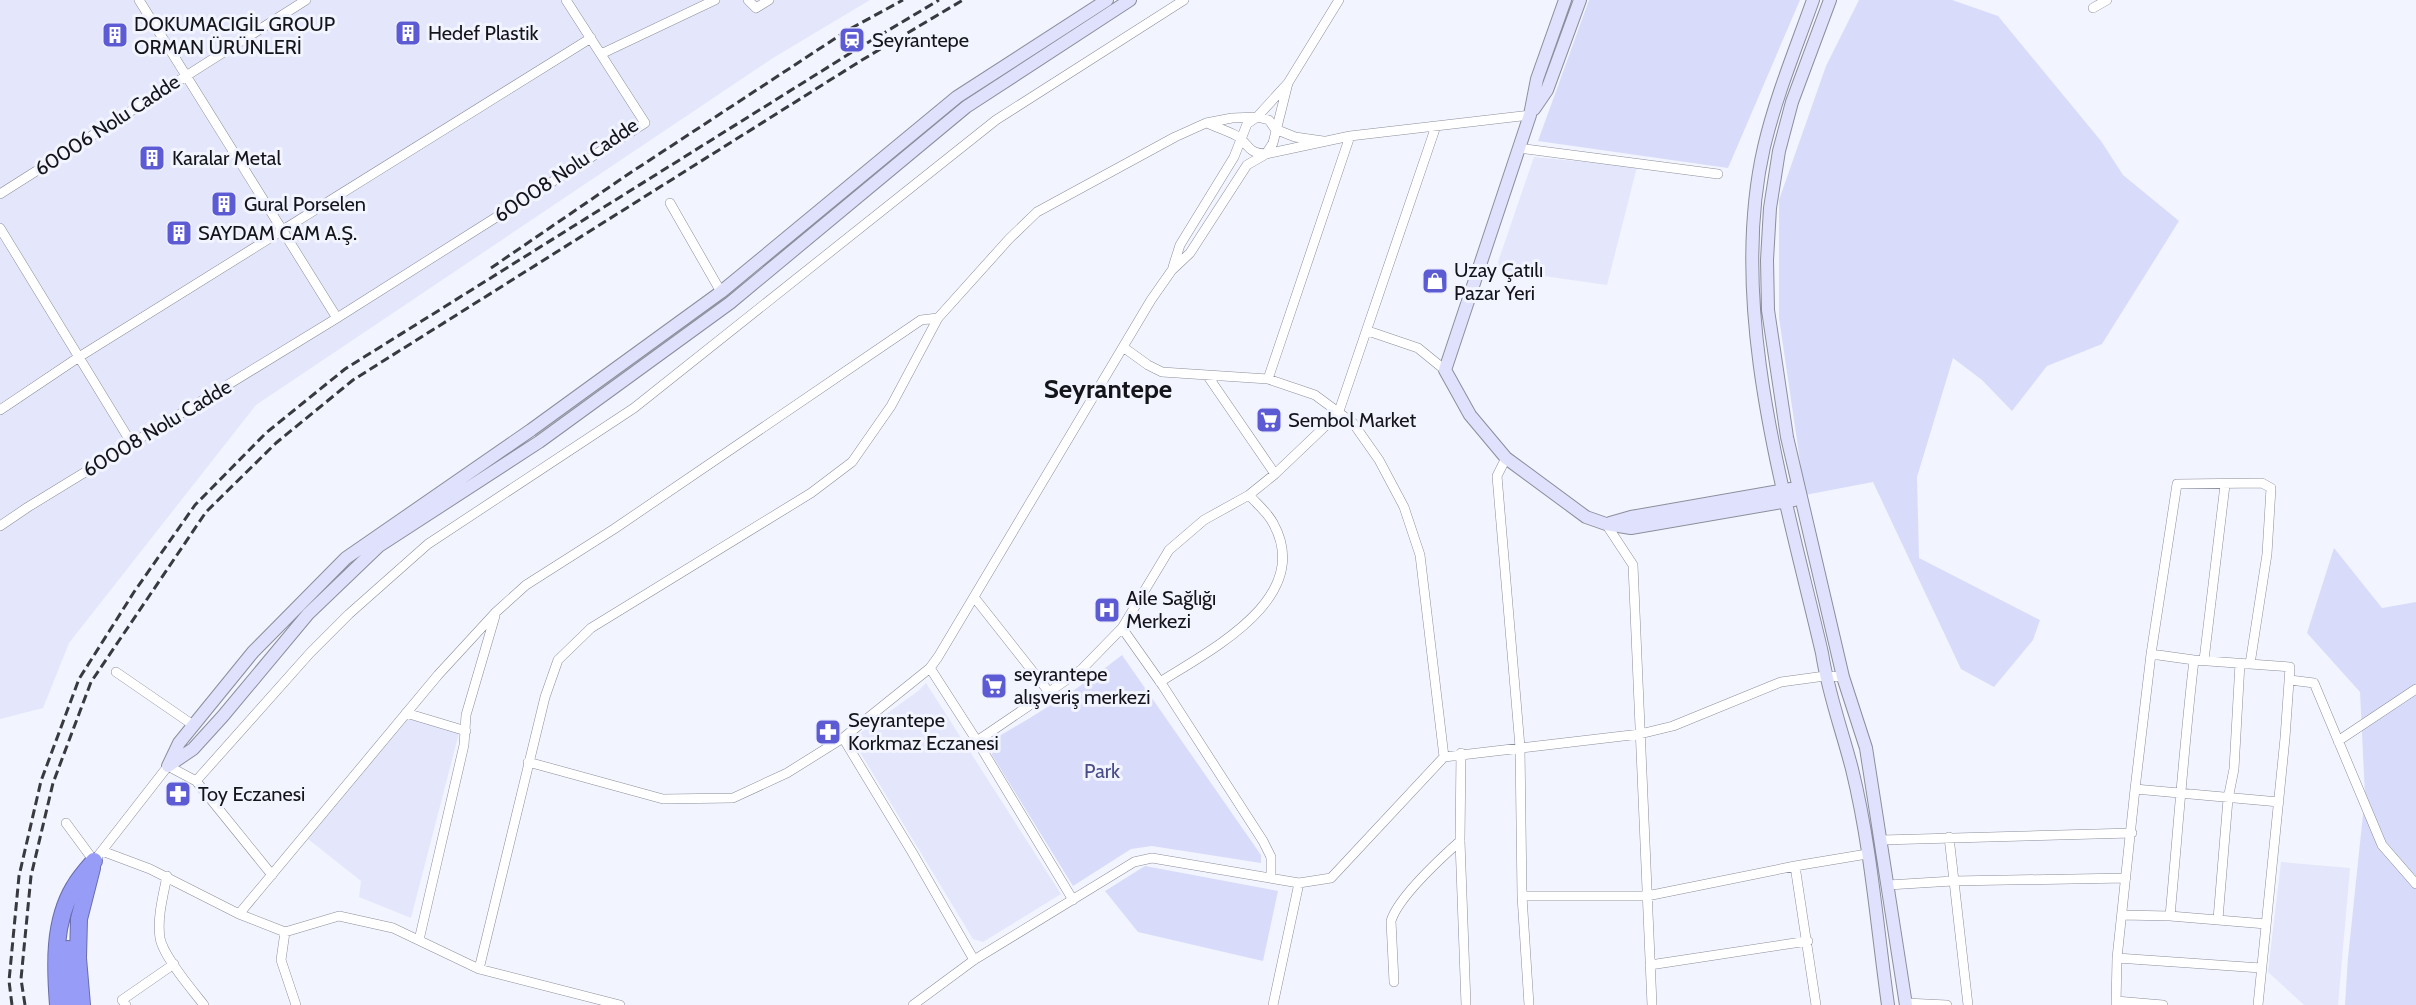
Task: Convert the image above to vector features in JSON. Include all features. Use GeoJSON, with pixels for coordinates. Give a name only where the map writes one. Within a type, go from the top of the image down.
{"type":"FeatureCollection","features":[{"type":"Feature","properties":{"kind":"highway"},"geometry":{"type":"LineString","coordinates":[[70,1005],[67,956],[72,915],[98,856]]}},
{"type":"Feature","properties":{"kind":"highway"},"geometry":{"type":"LineString","coordinates":[[58,1005],[56,954],[64,908],[74,886],[98,856]]}},
{"type":"Feature","properties":{"kind":"highway"},"geometry":{"type":"LineString","coordinates":[[82,1005],[78,958],[79,919],[98,856]]}},
{"type":"Feature","properties":{"kind":"street"},"geometry":{"type":"LineString","coordinates":[[139,0],[337,318]]}},
{"type":"Feature","properties":{"kind":"street","name":"60006 Nolu Cadde"},"geometry":{"type":"LineString","coordinates":[[0,194],[306,0]]}},
{"type":"Feature","properties":{"kind":"street","name":"60008 Nolu Cadde"},"geometry":{"type":"LineString","coordinates":[[0,526],[337,318],[645,123],[566,0]]}},
{"type":"Feature","properties":{"kind":"street"},"geometry":{"type":"LineString","coordinates":[[601,54],[715,0]]}},
{"type":"Feature","properties":{"kind":"street"},"geometry":{"type":"LineString","coordinates":[[748,0],[756,8],[769,0]]}},
{"type":"Feature","properties":{"kind":"street"},"geometry":{"type":"LineString","coordinates":[[98,856],[168,766],[179,743],[253,652],[346,558],[531,430],[721,292],[957,97],[1107,0]]}},
{"type":"Feature","properties":{"kind":"street"},"geometry":{"type":"LineString","coordinates":[[168,766],[193,749],[224,716],[308,614],[379,546],[539,442],[730,303],[966,107],[1130,0]]}},
{"type":"Feature","properties":{"kind":"street"},"geometry":{"type":"LineString","coordinates":[[196,781],[310,653],[349,614],[428,544],[634,408],[996,120],[1184,0]]}},
{"type":"Feature","properties":{"kind":"street"},"geometry":{"type":"LineString","coordinates":[[1172,270],[1180,245],[1234,157],[1247,124],[1257,117],[1288,83],[1339,0]]}},
{"type":"Feature","properties":{"kind":"street"},"geometry":{"type":"LineString","coordinates":[[1445,370],[1530,115],[1536,79],[1564,0]]}},
{"type":"Feature","properties":{"kind":"street"},"geometry":{"type":"LineString","coordinates":[[528,762],[663,799],[733,798],[787,773],[843,738],[930,668],[938,657],[1123,347],[1172,270],[1190,253],[1246,165],[1266,154],[1350,136],[1530,115],[1547,90],[1580,0]]}},
{"type":"Feature","properties":{"kind":"street"},"geometry":{"type":"LineString","coordinates":[[1814,0],[1777,97],[1764,148],[1755,207],[1752,260],[1753,311],[1773,440],[1822,653],[1825,676],[1852,769],[1867,854],[1888,1005]]}},
{"type":"Feature","properties":{"kind":"street"},"geometry":{"type":"LineString","coordinates":[[1830,0],[1792,102],[1779,151],[1770,208],[1767,260],[1768,310],[1787,437],[1843,677],[1866,748],[1906,1004],[1947,1005]]}},
{"type":"Feature","properties":{"kind":"street"},"geometry":{"type":"LineString","coordinates":[[2093,9],[2107,0]]}},
{"type":"Feature","properties":{"kind":"street"},"geometry":{"type":"LineString","coordinates":[[0,410],[79,357],[591,38]]}},
{"type":"Feature","properties":{"kind":"street"},"geometry":{"type":"LineString","coordinates":[[1266,154],[1273,143],[1288,83]]}},
{"type":"Feature","properties":{"kind":"street"},"geometry":{"type":"LineString","coordinates":[[479,969],[528,762],[545,697],[558,660],[591,628],[811,493],[852,462],[891,406],[938,318],[1009,239],[1037,212],[1175,137],[1206,123],[1232,118],[1257,117],[1269,120],[1275,129],[1295,137],[1323,141]]}},
{"type":"Feature","properties":{"kind":"street"},"geometry":{"type":"LineString","coordinates":[[1206,123],[1240,138],[1255,153],[1266,154]]}},
{"type":"Feature","properties":{"kind":"street"},"geometry":{"type":"LineString","coordinates":[[977,741],[1082,669],[1122,628],[1169,550],[1204,520],[1249,495],[1275,474],[1338,414],[1436,126]]}},
{"type":"Feature","properties":{"kind":"street"},"geometry":{"type":"LineString","coordinates":[[1268,379],[1350,136]]}},
{"type":"Feature","properties":{"kind":"street"},"geometry":{"type":"LineString","coordinates":[[1518,148],[1718,174]]}},
{"type":"Feature","properties":{"kind":"street"},"geometry":{"type":"LineString","coordinates":[[670,203],[721,292]]}},
{"type":"Feature","properties":{"kind":"street"},"geometry":{"type":"LineString","coordinates":[[0,228],[132,444]]}},
{"type":"Feature","properties":{"kind":"street"},"geometry":{"type":"LineString","coordinates":[[239,914],[406,713],[496,612],[526,585],[614,529],[921,320],[938,318]]}},
{"type":"Feature","properties":{"kind":"street"},"geometry":{"type":"LineString","coordinates":[[1368,331],[1418,348],[1445,370],[1470,415],[1506,458],[1586,517],[1606,524],[1631,528],[1801,493]]}},
{"type":"Feature","properties":{"kind":"street"},"geometry":{"type":"LineString","coordinates":[[1123,347],[1162,372],[1268,379],[1314,395],[1353,423],[1379,460],[1404,507],[1420,555],[1444,757]]}},
{"type":"Feature","properties":{"kind":"street"},"geometry":{"type":"LineString","coordinates":[[1207,375],[1275,474]]}},
{"type":"Feature","properties":{"kind":"street"},"geometry":{"type":"LineString","coordinates":[[1506,458],[1497,476],[1520,747],[1522,896],[1530,1005]]}},
{"type":"Feature","properties":{"kind":"street"},"geometry":{"type":"LineString","coordinates":[[2163,1005],[2116,1003],[2117,958],[2151,654],[2177,484],[2262,483],[2271,488],[2267,554],[2245,663],[2234,769],[2228,799],[2218,919]]}},
{"type":"Feature","properties":{"kind":"street"},"geometry":{"type":"LineString","coordinates":[[2170,916],[2182,794],[2185,731],[2199,660],[2225,485]]}},
{"type":"Feature","properties":{"kind":"street"},"geometry":{"type":"LineString","coordinates":[[1160,682],[1243,626],[1265,604],[1279,582],[1283,559],[1281,543],[1273,522],[1249,495]]}},
{"type":"Feature","properties":{"kind":"street"},"geometry":{"type":"LineString","coordinates":[[1606,524],[1633,565],[1652,1005]]}},
{"type":"Feature","properties":{"kind":"street"},"geometry":{"type":"LineString","coordinates":[[974,597],[1049,692]]}},
{"type":"Feature","properties":{"kind":"street"},"geometry":{"type":"LineString","coordinates":[[419,940],[466,731],[466,715],[496,612]]}},
{"type":"Feature","properties":{"kind":"street"},"geometry":{"type":"LineString","coordinates":[[1122,628],[1160,682],[1263,841],[1271,857],[1270,877]]}},
{"type":"Feature","properties":{"kind":"street"},"geometry":{"type":"LineString","coordinates":[[2151,654],[2290,667],[2258,1005]]}},
{"type":"Feature","properties":{"kind":"street"},"geometry":{"type":"LineString","coordinates":[[930,668],[1073,900]]}},
{"type":"Feature","properties":{"kind":"street"},"geometry":{"type":"LineString","coordinates":[[116,672],[193,725]]}},
{"type":"Feature","properties":{"kind":"street"},"geometry":{"type":"LineString","coordinates":[[913,1005],[974,960],[1134,862],[1152,858],[1299,883],[1331,878],[1444,757],[1461,753],[1641,734],[1673,726],[1781,682],[1825,676],[1843,677]]}},
{"type":"Feature","properties":{"kind":"street"},"geometry":{"type":"LineString","coordinates":[[2290,680],[2314,682],[2382,845],[2410,880],[2416,884]]}},
{"type":"Feature","properties":{"kind":"street"},"geometry":{"type":"LineString","coordinates":[[2338,741],[2416,689]]}},
{"type":"Feature","properties":{"kind":"street"},"geometry":{"type":"LineString","coordinates":[[406,713],[466,731]]}},
{"type":"Feature","properties":{"kind":"street"},"geometry":{"type":"LineString","coordinates":[[843,738],[974,960]]}},
{"type":"Feature","properties":{"kind":"street"},"geometry":{"type":"LineString","coordinates":[[1461,753],[1460,841],[1466,1005]]}},
{"type":"Feature","properties":{"kind":"street"},"geometry":{"type":"LineString","coordinates":[[168,766],[196,781],[272,875]]}},
{"type":"Feature","properties":{"kind":"street"},"geometry":{"type":"LineString","coordinates":[[2135,789],[2279,802]]}},
{"type":"Feature","properties":{"kind":"street"},"geometry":{"type":"LineString","coordinates":[[66,823],[98,856],[166,876],[239,914],[285,932],[339,916],[393,928],[479,969],[620,1005]]}},
{"type":"Feature","properties":{"kind":"street"},"geometry":{"type":"LineString","coordinates":[[1882,840],[2132,833]]}},
{"type":"Feature","properties":{"kind":"street"},"geometry":{"type":"LineString","coordinates":[[1949,837],[1968,1005]]}},
{"type":"Feature","properties":{"kind":"street"},"geometry":{"type":"LineString","coordinates":[[1394,982],[1391,921],[1393,914],[1399,904],[1460,841]]}},
{"type":"Feature","properties":{"kind":"street"},"geometry":{"type":"LineString","coordinates":[[1522,896],[1647,896],[1867,854]]}},
{"type":"Feature","properties":{"kind":"street"},"geometry":{"type":"LineString","coordinates":[[1795,866],[1816,1005]]}},
{"type":"Feature","properties":{"kind":"street"},"geometry":{"type":"LineString","coordinates":[[166,876],[160,912],[160,939],[174,964],[204,1005]]}},
{"type":"Feature","properties":{"kind":"street"},"geometry":{"type":"LineString","coordinates":[[1888,885],[1953,881],[2126,878]]}},
{"type":"Feature","properties":{"kind":"street"},"geometry":{"type":"LineString","coordinates":[[1273,1005],[1299,883]]}},
{"type":"Feature","properties":{"kind":"street"},"geometry":{"type":"LineString","coordinates":[[2122,915],[2218,919],[2266,924]]}},
{"type":"Feature","properties":{"kind":"street"},"geometry":{"type":"LineString","coordinates":[[285,932],[281,960],[296,1005]]}},
{"type":"Feature","properties":{"kind":"street"},"geometry":{"type":"LineString","coordinates":[[1650,965],[1808,941]]}},
{"type":"Feature","properties":{"kind":"street"},"geometry":{"type":"LineString","coordinates":[[2117,958],[2261,968]]}},
{"type":"Feature","properties":{"kind":"street"},"geometry":{"type":"LineString","coordinates":[[126,1005],[122,1000],[174,964]]}},
{"type":"Feature","properties":{"kind":"shaded area"},"geometry":{"type":"Polygon","coordinates":[[[0,0],[870,0],[773,58],[256,405],[69,643],[43,708],[0,719],[0,0]]]}},
{"type":"Feature","properties":{"kind":"shaded area"},"geometry":{"type":"Polygon","coordinates":[[[1534,157],[1637,167],[1607,285],[1501,270],[1498,262],[1534,157]]]}},
{"type":"Feature","properties":{"kind":"shaded area"},"geometry":{"type":"Polygon","coordinates":[[[926,683],[1061,894],[983,942],[973,939],[852,739],[926,683]]]}},
{"type":"Feature","properties":{"kind":"shaded area"},"geometry":{"type":"Polygon","coordinates":[[[404,717],[459,733],[411,918],[359,897],[361,881],[308,839],[404,717]]]}},
{"type":"Feature","properties":{"kind":"shaded area"},"geometry":{"type":"Polygon","coordinates":[[[2281,862],[2350,868],[2338,1005],[2304,1005],[2268,972],[2281,862]]]}},
{"type":"Feature","properties":{"kind":"green space"},"geometry":{"type":"Polygon","coordinates":[[[1589,0],[1800,0],[1728,168],[1538,141],[1589,0]]]}},
{"type":"Feature","properties":{"kind":"green space"},"geometry":{"type":"Polygon","coordinates":[[[1859,0],[1952,0],[1998,16],[2101,141],[2123,175],[2179,221],[2102,344],[2047,366],[2012,411],[1982,380],[1953,358],[1917,477],[1919,558],[2040,620],[2033,640],[1994,687],[1961,669],[1873,482],[1805,495],[1779,318],[1779,200],[1826,66],[1859,0]]]}},
{"type":"Feature","properties":{"kind":"green space"},"geometry":{"type":"Polygon","coordinates":[[[2334,548],[2382,608],[2416,602],[2416,1005],[2345,1005],[2365,795],[2360,692],[2307,633],[2334,548]]]}},
{"type":"Feature","properties":{"kind":"green space","name":"Park"},"geometry":{"type":"Polygon","coordinates":[[[1122,655],[1261,855],[1261,863],[1152,846],[1131,849],[1073,886],[992,755],[994,739],[1060,699],[1122,655]]]}},
{"type":"Feature","properties":{"kind":"green space"},"geometry":{"type":"Polygon","coordinates":[[[1145,866],[1278,891],[1263,961],[1138,932],[1105,891],[1145,866]]]}},
{"type":"Feature","properties":{"kind":"railway"},"geometry":{"type":"LineString","coordinates":[[491,268],[627,175],[848,30],[903,0]]}},
{"type":"Feature","properties":{"kind":"railway"},"geometry":{"type":"LineString","coordinates":[[12,1005],[9,981],[19,876],[41,781],[79,679],[134,592],[195,505],[266,433],[345,369],[939,0]]}},
{"type":"Feature","properties":{"kind":"railway"},"geometry":{"type":"LineString","coordinates":[[25,1005],[21,979],[31,876],[53,783],[91,682],[206,512],[276,443],[353,380],[862,60],[963,0]]}},
{"type":"Feature","properties":{"kind":"place","name":"Hedef Plastik"},"geometry":{"type":"Point","coordinates":[408,33]}},
{"type":"Feature","properties":{"kind":"place","name":"DOKUMACIGİL GROUP ORMAN ÜRÜNLERİ"},"geometry":{"type":"Point","coordinates":[115,35]}},
{"type":"Feature","properties":{"kind":"place","name":"Seyrantepe"},"geometry":{"type":"Point","coordinates":[852,40]}},
{"type":"Feature","properties":{"kind":"place","name":"Karalar Metal"},"geometry":{"type":"Point","coordinates":[152,158]}},
{"type":"Feature","properties":{"kind":"place","name":"Gural Porselen"},"geometry":{"type":"Point","coordinates":[224,204]}},
{"type":"Feature","properties":{"kind":"place","name":"SAYDAM CAM A.Ş."},"geometry":{"type":"Point","coordinates":[179,233]}},
{"type":"Feature","properties":{"kind":"place","name":"Uzay Çatılı Pazar Yeri"},"geometry":{"type":"Point","coordinates":[1435,281]}},
{"type":"Feature","properties":{"kind":"place","name":"Sembol Market"},"geometry":{"type":"Point","coordinates":[1269,420]}},
{"type":"Feature","properties":{"kind":"place","name":"Aile Sağlığı Merkezi"},"geometry":{"type":"Point","coordinates":[1107,610]}},
{"type":"Feature","properties":{"kind":"place","name":"seyrantepe alışveriş merkezi"},"geometry":{"type":"Point","coordinates":[994,686]}},
{"type":"Feature","properties":{"kind":"place","name":"Seyrantepe Korkmaz Eczanesi"},"geometry":{"type":"Point","coordinates":[828,732]}},
{"type":"Feature","properties":{"kind":"place","name":"Toy Eczanesi"},"geometry":{"type":"Point","coordinates":[178,794]}},
{"type":"Feature","properties":{"kind":"district","name":"Seyrantepe"},"geometry":{"type":"Point","coordinates":[1108,389]}}]}
